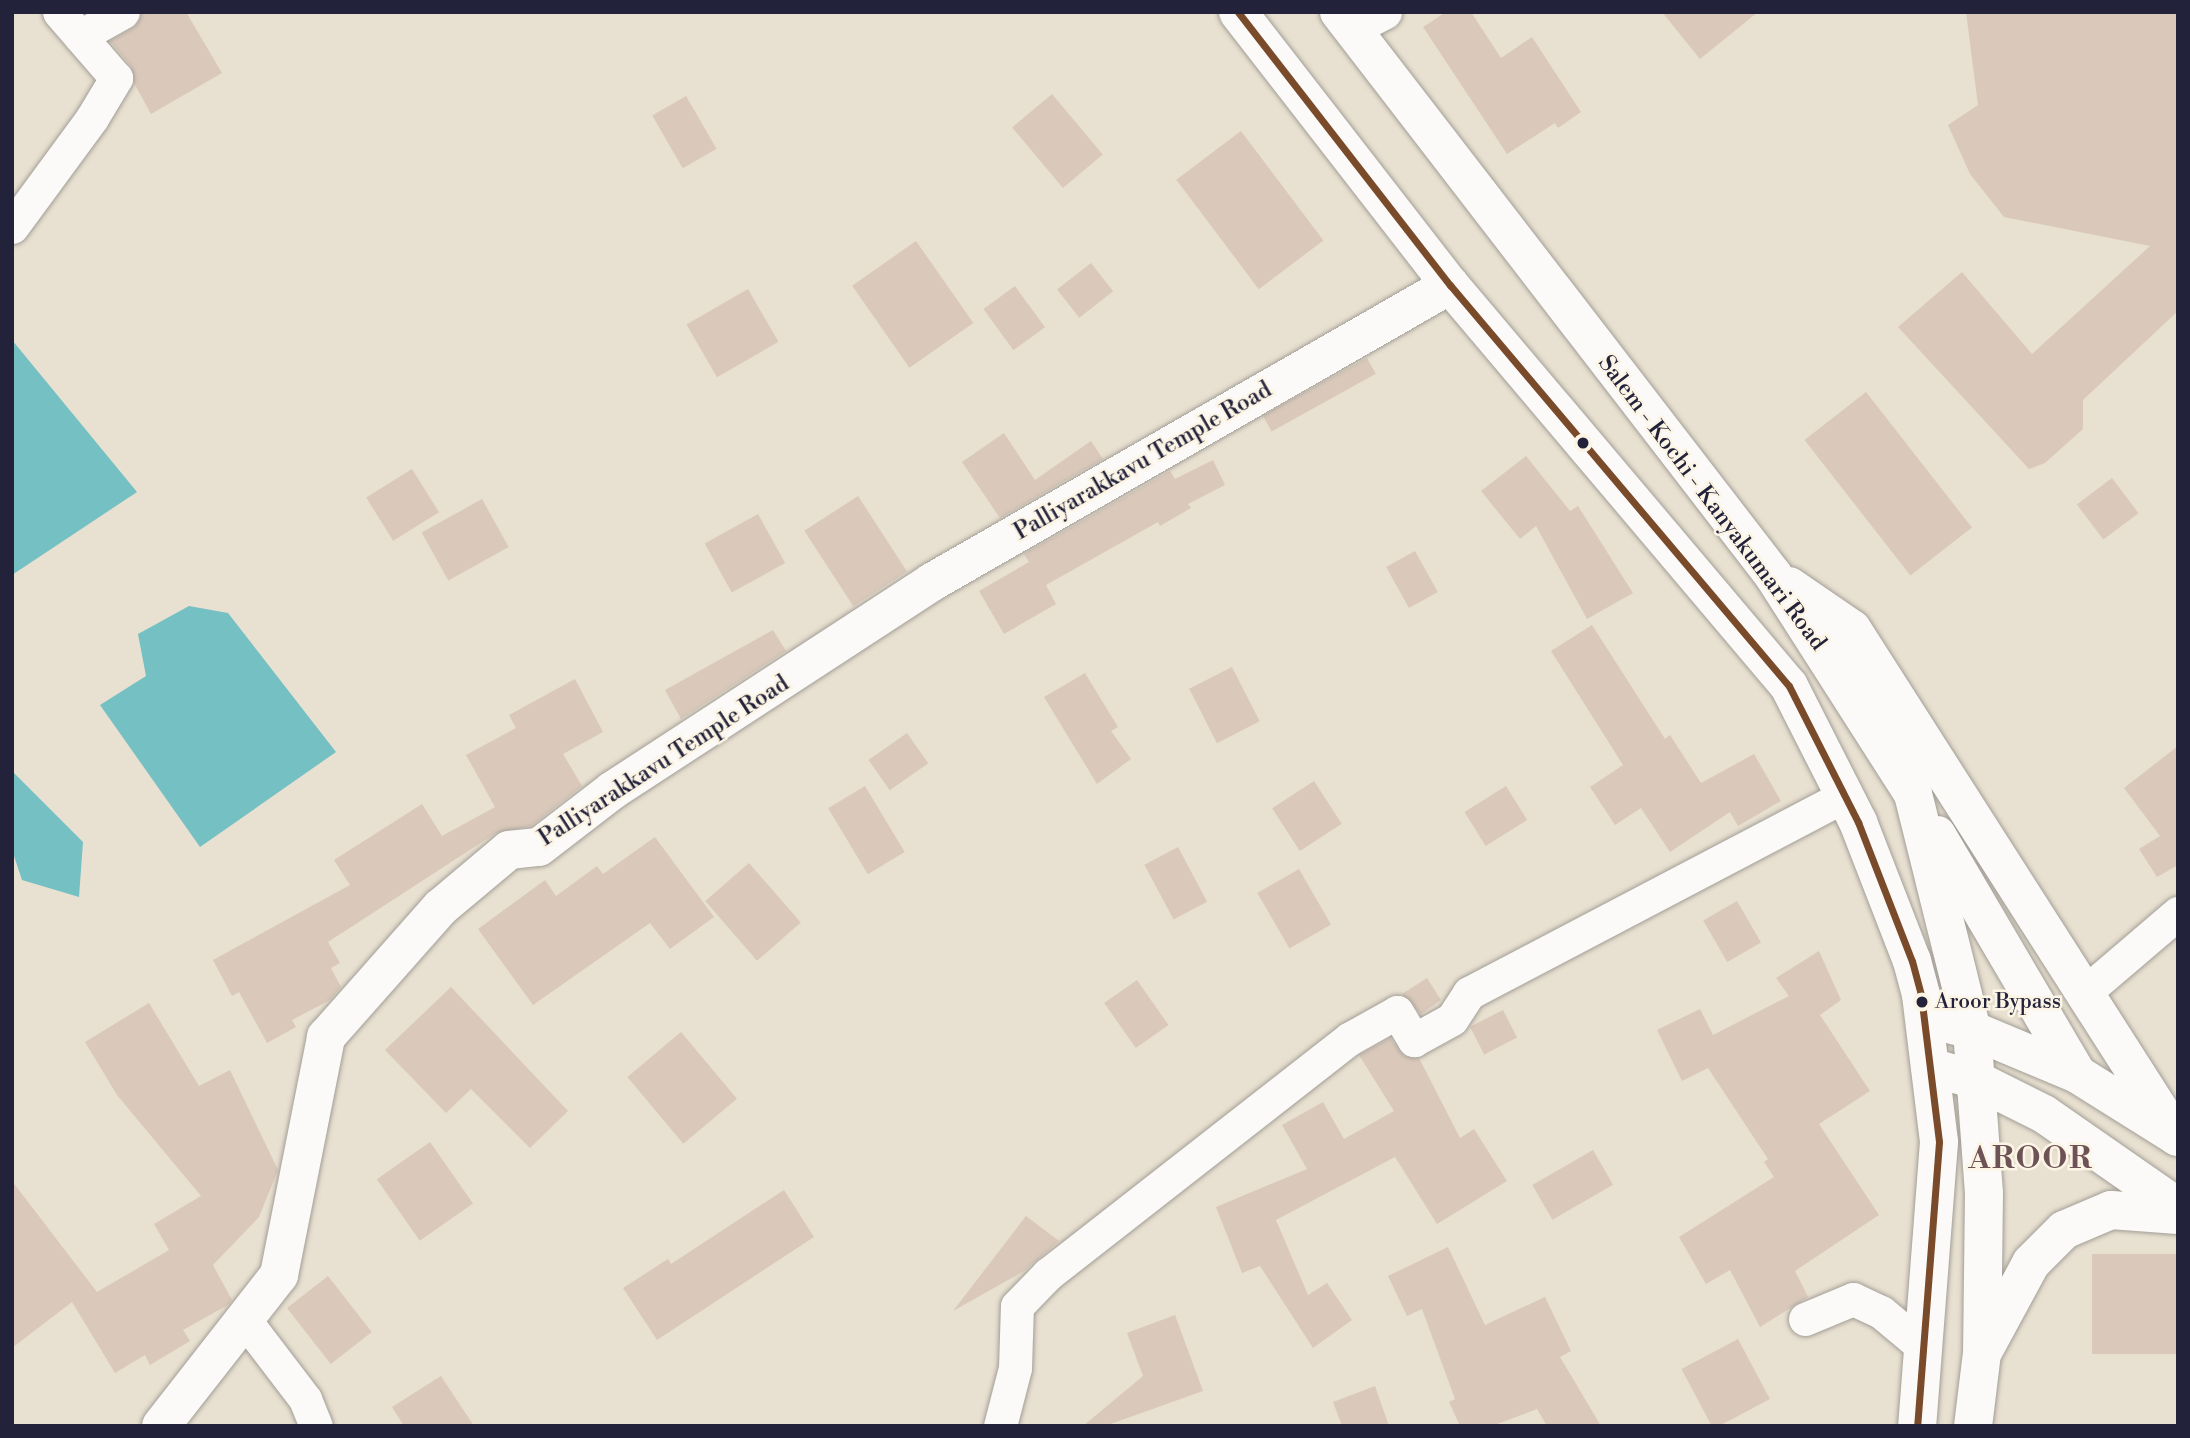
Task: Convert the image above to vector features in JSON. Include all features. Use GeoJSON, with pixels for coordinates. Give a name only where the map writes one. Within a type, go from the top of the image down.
{"type":"FeatureCollection","features":[{"type":"Feature","properties":{"kind":"main road"},"geometry":{"type":"LineString","coordinates":[[1238,12],[1450,285],[1789,686],[1845,796],[1912,961],[1925,1018],[1938,1142],[1917,1426]]}},
{"type":"Feature","properties":{"kind":"main road","name":"Salem - Kochi - Kanyakumari Road"},"geometry":{"type":"LineString","coordinates":[[1359,18],[1773,575],[1913,794],[1972,1030],[1984,1193],[1982,1353],[1973,1426]]}},
{"type":"Feature","properties":{"kind":"main road","name":"Palliyarakkavu Temple Road"},"geometry":{"type":"LineString","coordinates":[[160,1426],[279,1275],[326,1037],[440,908],[509,850],[548,842],[613,790],[932,582],[1450,285]]}},
{"type":"Feature","properties":{"kind":"main road"},"geometry":{"type":"LineString","coordinates":[[1773,575],[1852,629],[2083,994],[2177,1137]]}},
{"type":"Feature","properties":{"kind":"main road"},"geometry":{"type":"LineString","coordinates":[[1913,794],[2077,1074]]}},
{"type":"Feature","properties":{"kind":"main road"},"geometry":{"type":"LineString","coordinates":[[1925,1018],[1972,1030],[2077,1074],[2177,1137]]}},
{"type":"Feature","properties":{"kind":"main road"},"geometry":{"type":"LineString","coordinates":[[1930,1066],[1976,1080],[2044,1114],[2178,1207]]}},
{"type":"Feature","properties":{"kind":"main road"},"geometry":{"type":"LineString","coordinates":[[1982,1353],[2031,1263],[2064,1230],[2111,1210],[2178,1214]]}},
{"type":"Feature","properties":{"kind":"street"},"geometry":{"type":"LineString","coordinates":[[12,227],[116,78],[69,24],[123,12]]}},
{"type":"Feature","properties":{"kind":"street"},"geometry":{"type":"LineString","coordinates":[[1000,1426],[1016,1368],[1017,1306],[1048,1274],[1349,1039],[1397,1012],[1414,1040],[1452,1019],[1469,993],[1845,796]]}},
{"type":"Feature","properties":{"kind":"street"},"geometry":{"type":"LineString","coordinates":[[2083,994],[2178,913]]}},
{"type":"Feature","properties":{"kind":"street"},"geometry":{"type":"LineString","coordinates":[[1805,1320],[1853,1299],[1881,1312],[1923,1347]]}},
{"type":"Feature","properties":{"kind":"street"},"geometry":{"type":"LineString","coordinates":[[244,1319],[305,1399],[316,1426]]}},
{"type":"Feature","properties":{"kind":"water"},"geometry":{"type":"Polygon","coordinates":[[[12,340],[137,492],[12,575],[12,340]]]}},
{"type":"Feature","properties":{"kind":"water"},"geometry":{"type":"Polygon","coordinates":[[[189,606],[228,613],[336,752],[200,847],[100,705],[146,676],[138,634],[189,606]]]}},
{"type":"Feature","properties":{"kind":"water"},"geometry":{"type":"Polygon","coordinates":[[[12,711],[14,773],[83,842],[79,897],[22,880],[12,850],[12,711]]]}},
{"type":"Feature","properties":{"kind":"building"},"geometry":{"type":"Polygon","coordinates":[[[142,12],[186,12],[222,73],[151,114],[134,83],[131,66],[110,41],[133,28],[142,12]]]}},
{"type":"Feature","properties":{"kind":"building"},"geometry":{"type":"Polygon","coordinates":[[[1446,12],[1471,12],[1501,58],[1532,37],[1581,112],[1558,128],[1555,123],[1507,154],[1423,27],[1446,12]]]}},
{"type":"Feature","properties":{"kind":"building"},"geometry":{"type":"Polygon","coordinates":[[[1662,12],[1758,12],[1700,59],[1662,12]]]}},
{"type":"Feature","properties":{"kind":"building"},"geometry":{"type":"Polygon","coordinates":[[[1966,12],[2178,12],[2178,311],[2083,400],[2083,429],[2045,463],[2029,469],[1898,327],[1962,272],[2032,354],[2150,246],[2004,217],[1970,174],[1948,125],[1978,105],[1966,12]]]}},
{"type":"Feature","properties":{"kind":"building"},"geometry":{"type":"Polygon","coordinates":[[[1052,94],[1103,155],[1063,188],[1012,127],[1052,94]]]}},
{"type":"Feature","properties":{"kind":"building"},"geometry":{"type":"Polygon","coordinates":[[[686,96],[716,149],[683,168],[652,116],[686,96]]]}},
{"type":"Feature","properties":{"kind":"building"},"geometry":{"type":"Polygon","coordinates":[[[1241,131],[1323,240],[1259,289],[1176,180],[1241,131]]]}},
{"type":"Feature","properties":{"kind":"building"},"geometry":{"type":"Polygon","coordinates":[[[916,241],[973,323],[909,368],[852,286],[916,241]]]}},
{"type":"Feature","properties":{"kind":"building"},"geometry":{"type":"Polygon","coordinates":[[[1091,263],[1113,291],[1079,318],[1057,289],[1091,263]]]}},
{"type":"Feature","properties":{"kind":"building"},"geometry":{"type":"Polygon","coordinates":[[[1015,286],[1045,327],[1013,350],[983,309],[1015,286]]]}},
{"type":"Feature","properties":{"kind":"building"},"geometry":{"type":"Polygon","coordinates":[[[748,289],[778,342],[717,377],[687,324],[748,289]]]}},
{"type":"Feature","properties":{"kind":"building"},"geometry":{"type":"Polygon","coordinates":[[[1367,358],[1376,374],[1272,431],[1263,416],[1367,358]]]}},
{"type":"Feature","properties":{"kind":"building"},"geometry":{"type":"Polygon","coordinates":[[[1866,392],[1972,528],[1910,576],[1805,440],[1866,392]]]}},
{"type":"Feature","properties":{"kind":"building"},"geometry":{"type":"Polygon","coordinates":[[[1004,433],[1035,480],[1091,441],[1103,459],[1000,518],[962,462],[1004,433]]]}},
{"type":"Feature","properties":{"kind":"building"},"geometry":{"type":"Polygon","coordinates":[[[1526,456],[1570,511],[1578,506],[1633,593],[1587,619],[1536,526],[1520,539],[1481,491],[1526,456]]]}},
{"type":"Feature","properties":{"kind":"building"},"geometry":{"type":"Polygon","coordinates":[[[1213,460],[1225,485],[1188,504],[1191,508],[1160,526],[1158,522],[1046,585],[1056,604],[1004,634],[979,591],[1029,562],[1024,554],[1170,471],[1175,479],[1213,460]]]}},
{"type":"Feature","properties":{"kind":"building"},"geometry":{"type":"Polygon","coordinates":[[[412,469],[439,512],[393,541],[366,498],[412,469]]]}},
{"type":"Feature","properties":{"kind":"building"},"geometry":{"type":"Polygon","coordinates":[[[2112,478],[2138,513],[2103,540],[2077,504],[2112,478]]]}},
{"type":"Feature","properties":{"kind":"building"},"geometry":{"type":"Polygon","coordinates":[[[858,496],[907,571],[853,606],[804,531],[858,496]]]}},
{"type":"Feature","properties":{"kind":"building"},"geometry":{"type":"Polygon","coordinates":[[[482,499],[509,547],[448,581],[422,532],[482,499]]]}},
{"type":"Feature","properties":{"kind":"building"},"geometry":{"type":"Polygon","coordinates":[[[758,514],[785,563],[732,593],[705,544],[758,514]]]}},
{"type":"Feature","properties":{"kind":"building"},"geometry":{"type":"Polygon","coordinates":[[[1415,551],[1438,592],[1409,608],[1386,567],[1415,551]]]}},
{"type":"Feature","properties":{"kind":"building"},"geometry":{"type":"Polygon","coordinates":[[[1592,625],[1665,739],[1670,735],[1701,783],[1754,754],[1781,801],[1738,826],[1730,812],[1670,852],[1641,808],[1615,825],[1590,787],[1623,765],[1551,651],[1592,625]]]}},
{"type":"Feature","properties":{"kind":"building"},"geometry":{"type":"Polygon","coordinates":[[[773,630],[786,651],[681,719],[665,690],[773,630]]]}},
{"type":"Feature","properties":{"kind":"building"},"geometry":{"type":"Polygon","coordinates":[[[1232,667],[1260,721],[1217,743],[1189,689],[1232,667]]]}},
{"type":"Feature","properties":{"kind":"building"},"geometry":{"type":"Polygon","coordinates":[[[1085,673],[1118,727],[1111,731],[1131,759],[1097,784],[1044,697],[1085,673]]]}},
{"type":"Feature","properties":{"kind":"building"},"geometry":{"type":"Polygon","coordinates":[[[575,679],[603,732],[563,754],[582,786],[531,826],[496,833],[328,942],[340,963],[331,968],[341,987],[330,1000],[292,1020],[296,1027],[267,1043],[239,992],[232,996],[213,960],[350,885],[334,860],[422,804],[442,836],[495,807],[466,755],[516,728],[509,715],[575,679]]]}},
{"type":"Feature","properties":{"kind":"building"},"geometry":{"type":"Polygon","coordinates":[[[907,733],[928,763],[890,790],[868,760],[907,733]]]}},
{"type":"Feature","properties":{"kind":"building"},"geometry":{"type":"Polygon","coordinates":[[[2178,746],[2178,865],[2157,877],[2139,849],[2160,836],[2124,788],[2178,746]]]}},
{"type":"Feature","properties":{"kind":"building"},"geometry":{"type":"Polygon","coordinates":[[[1314,781],[1342,824],[1300,851],[1272,808],[1314,781]]]}},
{"type":"Feature","properties":{"kind":"building"},"geometry":{"type":"Polygon","coordinates":[[[865,786],[905,852],[868,874],[828,808],[865,786]]]}},
{"type":"Feature","properties":{"kind":"building"},"geometry":{"type":"Polygon","coordinates":[[[1506,786],[1527,820],[1486,846],[1464,812],[1506,786]]]}},
{"type":"Feature","properties":{"kind":"building"},"geometry":{"type":"Polygon","coordinates":[[[655,837],[714,917],[670,949],[650,923],[533,1005],[478,929],[545,880],[556,896],[597,866],[603,874],[655,837]]]}},
{"type":"Feature","properties":{"kind":"building"},"geometry":{"type":"Polygon","coordinates":[[[1178,847],[1207,902],[1174,920],[1144,865],[1178,847]]]}},
{"type":"Feature","properties":{"kind":"building"},"geometry":{"type":"Polygon","coordinates":[[[749,863],[801,923],[757,961],[705,901],[749,863]]]}},
{"type":"Feature","properties":{"kind":"building"},"geometry":{"type":"Polygon","coordinates":[[[1299,869],[1331,924],[1289,948],[1257,893],[1299,869]]]}},
{"type":"Feature","properties":{"kind":"building"},"geometry":{"type":"Polygon","coordinates":[[[1737,901],[1761,943],[1727,962],[1703,920],[1737,901]]]}},
{"type":"Feature","properties":{"kind":"building"},"geometry":{"type":"Polygon","coordinates":[[[1819,951],[1841,1000],[1820,1015],[1870,1091],[1819,1124],[1879,1215],[1795,1271],[1808,1297],[1760,1327],[1730,1270],[1706,1284],[1679,1237],[1774,1177],[1764,1162],[1768,1159],[1708,1068],[1682,1081],[1657,1030],[1700,1009],[1713,1035],[1789,996],[1776,978],[1819,951]]]}},
{"type":"Feature","properties":{"kind":"building"},"geometry":{"type":"Polygon","coordinates":[[[1427,978],[1441,1000],[1421,1014],[1402,994],[1427,978]]]}},
{"type":"Feature","properties":{"kind":"building"},"geometry":{"type":"Polygon","coordinates":[[[1137,980],[1169,1025],[1136,1048],[1104,1003],[1137,980]]]}},
{"type":"Feature","properties":{"kind":"building"},"geometry":{"type":"Polygon","coordinates":[[[451,987],[568,1111],[530,1148],[471,1089],[446,1113],[385,1050],[451,987]]]}},
{"type":"Feature","properties":{"kind":"building"},"geometry":{"type":"Polygon","coordinates":[[[149,1003],[199,1086],[230,1070],[278,1170],[259,1217],[213,1265],[232,1300],[228,1305],[183,1330],[190,1341],[150,1365],[145,1355],[115,1373],[72,1302],[12,1348],[12,1181],[97,1292],[169,1250],[154,1224],[201,1196],[117,1095],[85,1042],[149,1003]]]}},
{"type":"Feature","properties":{"kind":"building"},"geometry":{"type":"Polygon","coordinates":[[[1503,1010],[1517,1038],[1484,1054],[1470,1027],[1503,1010]]]}},
{"type":"Feature","properties":{"kind":"building"},"geometry":{"type":"Polygon","coordinates":[[[681,1032],[737,1099],[683,1144],[627,1077],[681,1032]]]}},
{"type":"Feature","properties":{"kind":"building"},"geometry":{"type":"Polygon","coordinates":[[[1390,1038],[1404,1056],[1419,1058],[1460,1138],[1474,1129],[1507,1181],[1437,1224],[1395,1157],[1276,1220],[1308,1295],[1327,1283],[1352,1320],[1313,1348],[1260,1266],[1242,1273],[1216,1207],[1307,1169],[1282,1125],[1323,1102],[1344,1139],[1394,1111],[1359,1055],[1390,1038]]]}},
{"type":"Feature","properties":{"kind":"building"},"geometry":{"type":"Polygon","coordinates":[[[430,1142],[473,1203],[420,1241],[377,1179],[430,1142]]]}},
{"type":"Feature","properties":{"kind":"building"},"geometry":{"type":"Polygon","coordinates":[[[1593,1150],[1613,1185],[1552,1220],[1532,1185],[1593,1150]]]}},
{"type":"Feature","properties":{"kind":"building"},"geometry":{"type":"Polygon","coordinates":[[[784,1190],[814,1237],[657,1340],[623,1288],[668,1259],[671,1264],[784,1190]]]}},
{"type":"Feature","properties":{"kind":"building"},"geometry":{"type":"Polygon","coordinates":[[[1026,1216],[1059,1241],[1024,1271],[953,1311],[1026,1216]]]}},
{"type":"Feature","properties":{"kind":"building"},"geometry":{"type":"Polygon","coordinates":[[[1448,1247],[1485,1325],[1545,1297],[1571,1351],[1560,1357],[1601,1426],[1547,1426],[1537,1409],[1492,1426],[1460,1426],[1449,1402],[1455,1399],[1422,1309],[1407,1316],[1388,1276],[1448,1247]]]}},
{"type":"Feature","properties":{"kind":"building"},"geometry":{"type":"Polygon","coordinates":[[[2092,1254],[2178,1254],[2178,1354],[2092,1354],[2092,1254]]]}},
{"type":"Feature","properties":{"kind":"building"},"geometry":{"type":"Polygon","coordinates":[[[328,1276],[372,1332],[331,1364],[287,1308],[328,1276]]]}},
{"type":"Feature","properties":{"kind":"building"},"geometry":{"type":"Polygon","coordinates":[[[1175,1315],[1203,1391],[1105,1426],[1083,1426],[1143,1376],[1127,1333],[1175,1315]]]}},
{"type":"Feature","properties":{"kind":"building"},"geometry":{"type":"Polygon","coordinates":[[[1738,1339],[1770,1399],[1719,1426],[1712,1426],[1681,1369],[1738,1339]]]}},
{"type":"Feature","properties":{"kind":"building"},"geometry":{"type":"Polygon","coordinates":[[[441,1376],[474,1426],[404,1426],[392,1407],[441,1376]]]}},
{"type":"Feature","properties":{"kind":"building"},"geometry":{"type":"Polygon","coordinates":[[[1375,1386],[1389,1426],[1342,1426],[1333,1402],[1375,1386]]]}},
{"type":"Feature","properties":{"kind":"transit line"},"geometry":{"type":"LineString","coordinates":[[1238,12],[1450,285],[1789,686],[1858,822],[1912,961],[1921,995],[1939,1142],[1917,1426]]}},
{"type":"Feature","properties":{"kind":"place","name":"Aroor Bypass"},"geometry":{"type":"Point","coordinates":[1922,1002]}},
{"type":"Feature","properties":{"kind":"district","name":"AROOR"},"geometry":{"type":"Point","coordinates":[2031,1159]}}]}
